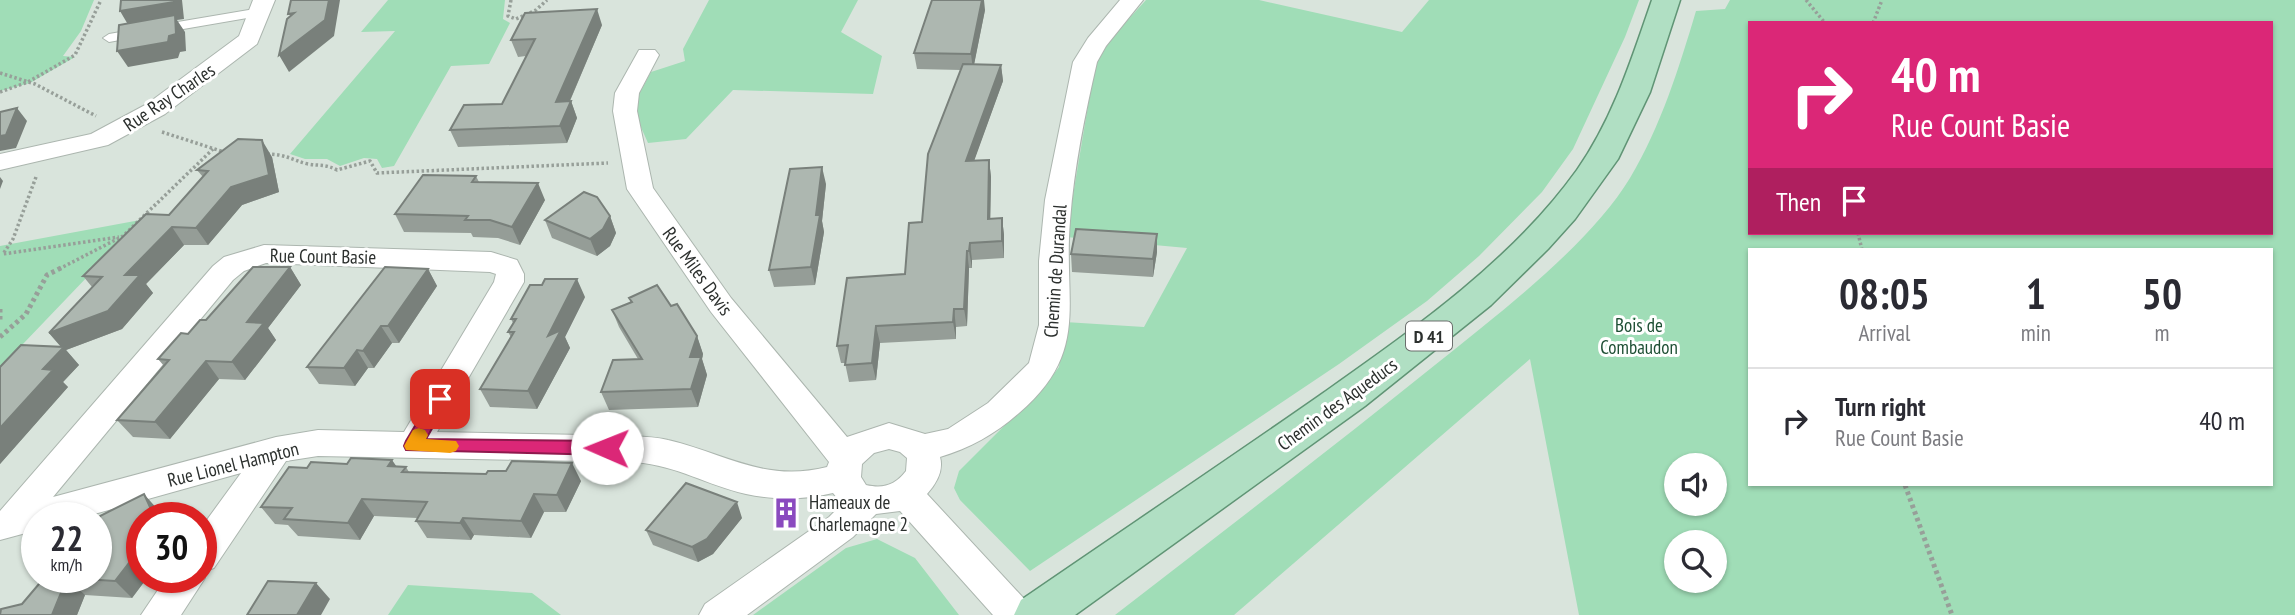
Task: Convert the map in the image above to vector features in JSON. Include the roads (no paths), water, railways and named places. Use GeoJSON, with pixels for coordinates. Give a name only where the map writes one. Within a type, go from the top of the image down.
{"type":"FeatureCollection","features":[{"type":"Feature","properties":{"kind":"main road","name":"Chemin des Aqueducs"},"geometry":{"type":"LineString","coordinates":[[1038,615],[1400,359],[1498,280],[1533,245],[1589,177],[1629,103],[1648,57],[1666,0]]}},
{"type":"Feature","properties":{"kind":"street","name":"Chemin de Durandal"},"geometry":{"type":"LineString","coordinates":[[921,448],[942,445],[972,432],[1013,399],[1042,369],[1050,347],[1058,210],[1085,62],[1132,0]]}},
{"type":"Feature","properties":{"kind":"street","name":"Rue Ray Charles"},"geometry":{"type":"LineString","coordinates":[[0,162],[111,136],[156,110],[250,39],[262,6]]}},
{"type":"Feature","properties":{"kind":"street","name":"Rue Miles Davis"},"geometry":{"type":"LineString","coordinates":[[647,55],[627,93],[625,111],[640,189],[721,304],[852,479]]}},
{"type":"Feature","properties":{"kind":"street","name":"Rue Count Basie"},"geometry":{"type":"LineString","coordinates":[[5,525],[223,273],[234,264],[264,254],[491,262],[507,267],[509,282],[413,446]]}},
{"type":"Feature","properties":{"kind":"street"},"geometry":{"type":"LineString","coordinates":[[718,615],[841,527],[852,479],[864,443],[889,436],[913,442],[921,448],[926,460],[925,472],[918,484],[906,494],[894,499],[852,479]]}},
{"type":"Feature","properties":{"kind":"street","name":"Rue Lionel Hampton"},"geometry":{"type":"LineString","coordinates":[[5,525],[276,450],[318,443],[635,449],[666,452],[745,480],[765,483],[816,484],[852,479]]}},
{"type":"Feature","properties":{"kind":"street"},"geometry":{"type":"LineString","coordinates":[[217,534],[276,450]]}},
{"type":"Feature","properties":{"kind":"street"},"geometry":{"type":"LineString","coordinates":[[906,494],[1016,615]]}},
{"type":"Feature","properties":{"kind":"street"},"geometry":{"type":"LineString","coordinates":[[160,615],[176,593]]}},
{"type":"Feature","properties":{"kind":"lane"},"geometry":{"type":"LineString","coordinates":[[109,38],[262,6]]}},
{"type":"Feature","properties":{"kind":"place","name":"Hameaux de Charlemagne 2"},"geometry":{"type":"Point","coordinates":[786,513]}},
{"type":"Feature","properties":{"kind":"park label","name":"Bois de Combaudon"},"geometry":{"type":"Point","coordinates":[1639,336]}}]}
